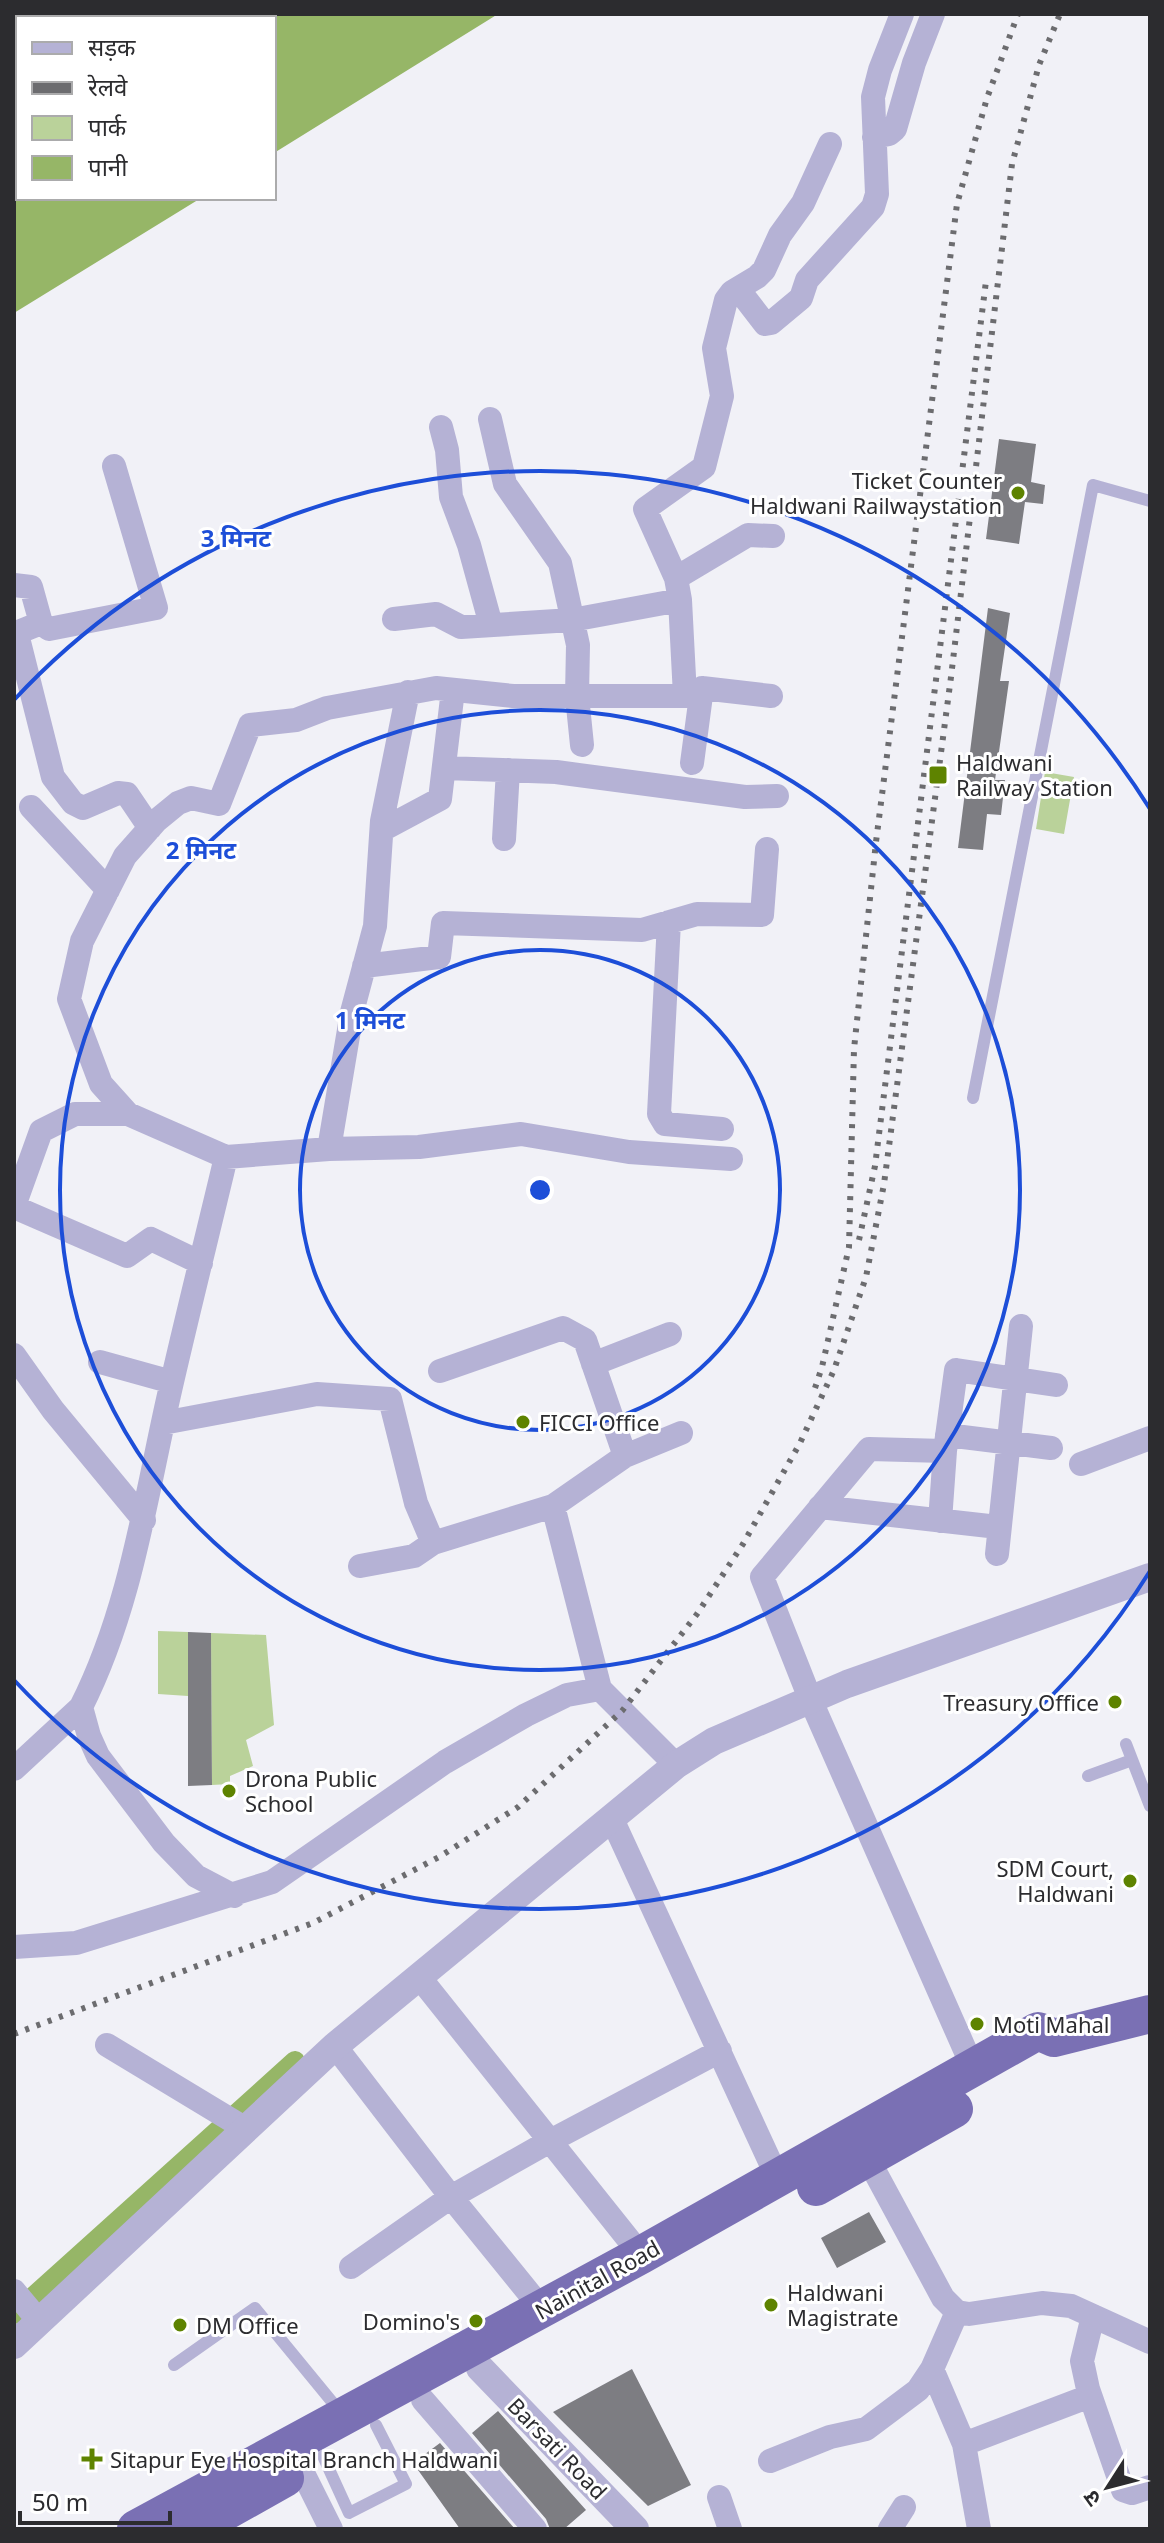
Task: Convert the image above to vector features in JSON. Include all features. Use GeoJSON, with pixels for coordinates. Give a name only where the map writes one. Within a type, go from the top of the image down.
{"type":"FeatureCollection","features":[{"type":"Feature","properties":{"kind":"highway","name":"Nainital Road"},"geometry":{"type":"LineString","coordinates":[[136,2529],[360,2421],[542,2309],[648,2266],[778,2179],[862,2147],[973,2068],[1038,2031],[1054,2038],[1150,2014]]}},
{"type":"Feature","properties":{"kind":"highway","name":"Nainital Road"},"geometry":{"type":"LineString","coordinates":[[194,2529],[312,2462],[360,2421],[423,2400],[648,2266],[862,2147],[1051,2053],[1054,2038]]}},
{"type":"Feature","properties":{"kind":"street"},"geometry":{"type":"LineString","coordinates":[[738,289],[765,324],[771,323],[801,298],[807,280],[876,201],[872,110],[876,83],[902,14]]}},
{"type":"Feature","properties":{"kind":"street"},"geometry":{"type":"LineString","coordinates":[[874,137],[889,134],[895,129],[914,63],[933,14]]}},
{"type":"Feature","properties":{"kind":"street"},"geometry":{"type":"LineString","coordinates":[[692,763],[694,692],[678,589],[645,509],[704,467],[722,396],[714,348],[726,300],[764,270],[780,235],[803,203],[830,144]]}},
{"type":"Feature","properties":{"kind":"street"},"geometry":{"type":"LineString","coordinates":[[490,419],[505,484],[560,563],[578,645],[577,696],[582,745]]}},
{"type":"Feature","properties":{"kind":"street"},"geometry":{"type":"LineString","coordinates":[[441,427],[447,450],[451,497],[469,545],[491,625]]}},
{"type":"Feature","properties":{"kind":"street"},"geometry":{"type":"LineString","coordinates":[[14,585],[27,585],[33,590],[41,623],[49,629],[156,608],[114,466]]}},
{"type":"Feature","properties":{"kind":"street"},"geometry":{"type":"LineString","coordinates":[[394,619],[436,614],[461,627],[572,620],[678,589],[748,535],[773,536]]}},
{"type":"Feature","properties":{"kind":"street"},"geometry":{"type":"LineString","coordinates":[[41,623],[21,631],[18,638],[56,783],[73,803],[83,808],[118,793],[127,794],[150,828]]}},
{"type":"Feature","properties":{"kind":"street"},"geometry":{"type":"LineString","coordinates":[[128,1114],[101,1084],[69,999],[82,941],[125,856],[150,828],[178,803],[191,798],[219,804],[250,725],[296,720],[327,708],[436,688],[513,696],[694,692],[771,696]]}},
{"type":"Feature","properties":{"kind":"street"},"geometry":{"type":"LineString","coordinates":[[382,830],[440,799],[453,690]]}},
{"type":"Feature","properties":{"kind":"street"},"geometry":{"type":"LineString","coordinates":[[329,1149],[352,1012],[375,926],[382,830],[408,692]]}},
{"type":"Feature","properties":{"kind":"street"},"geometry":{"type":"LineString","coordinates":[[444,768],[556,772],[745,797],[777,796]]}},
{"type":"Feature","properties":{"kind":"street"},"geometry":{"type":"LineString","coordinates":[[504,839],[508,770]]}},
{"type":"Feature","properties":{"kind":"street"},"geometry":{"type":"LineString","coordinates":[[31,807],[108,890]]}},
{"type":"Feature","properties":{"kind":"street"},"geometry":{"type":"LineString","coordinates":[[364,966],[439,957],[443,923],[642,930],[697,914],[762,915],[767,849]]}},
{"type":"Feature","properties":{"kind":"street"},"geometry":{"type":"LineString","coordinates":[[669,922],[659,1114],[665,1124],[722,1129]]}},
{"type":"Feature","properties":{"kind":"street"},"geometry":{"type":"LineString","coordinates":[[201,1263],[151,1239],[127,1256],[16,1195],[41,1131],[75,1114],[128,1114],[226,1157],[329,1149],[419,1147],[521,1134],[629,1152],[731,1159]]}},
{"type":"Feature","properties":{"kind":"street"},"geometry":{"type":"LineString","coordinates":[[14,1769],[81,1707],[101,1668],[144,1520],[172,1382],[226,1157]]}},
{"type":"Feature","properties":{"kind":"street"},"geometry":{"type":"LineString","coordinates":[[997,1554],[1021,1326]]}},
{"type":"Feature","properties":{"kind":"street"},"geometry":{"type":"LineString","coordinates":[[440,1371],[563,1328],[585,1340],[625,1456]]}},
{"type":"Feature","properties":{"kind":"street"},"geometry":{"type":"LineString","coordinates":[[593,1364],[670,1334]]}},
{"type":"Feature","properties":{"kind":"street"},"geometry":{"type":"LineString","coordinates":[[100,1362],[172,1382]]}},
{"type":"Feature","properties":{"kind":"street"},"geometry":{"type":"LineString","coordinates":[[17,1367],[144,1520]]}},
{"type":"Feature","properties":{"kind":"street"},"geometry":{"type":"LineString","coordinates":[[940,1521],[956,1370],[1056,1385]]}},
{"type":"Feature","properties":{"kind":"street"},"geometry":{"type":"LineString","coordinates":[[163,1423],[317,1394],[390,1399],[416,1503],[433,1543]]}},
{"type":"Feature","properties":{"kind":"street"},"geometry":{"type":"LineString","coordinates":[[360,1566],[414,1556],[433,1543],[553,1506],[625,1456],[681,1433]]}},
{"type":"Feature","properties":{"kind":"street"},"geometry":{"type":"LineString","coordinates":[[1081,1464],[1150,1438]]}},
{"type":"Feature","properties":{"kind":"street"},"geometry":{"type":"LineString","coordinates":[[973,2068],[811,1701],[762,1577],[869,1449],[1008,1442],[1051,1448]]}},
{"type":"Feature","properties":{"kind":"street"},"geometry":{"type":"LineString","coordinates":[[553,1506],[600,1689],[676,1765]]}},
{"type":"Feature","properties":{"kind":"street"},"geometry":{"type":"LineString","coordinates":[[820,1507],[998,1527]]}},
{"type":"Feature","properties":{"kind":"street"},"geometry":{"type":"LineString","coordinates":[[14,2345],[26,2305],[246,2129],[335,2046],[676,1765],[714,1741],[847,1684],[1150,1577]]}},
{"type":"Feature","properties":{"kind":"street"},"geometry":{"type":"LineString","coordinates":[[14,1947],[76,1943],[272,1882],[445,1762],[567,1695],[600,1689]]}},
{"type":"Feature","properties":{"kind":"street"},"geometry":{"type":"LineString","coordinates":[[81,1707],[98,1756],[164,1843],[196,1876],[234,1896]]}},
{"type":"Feature","properties":{"kind":"street"},"geometry":{"type":"LineString","coordinates":[[612,1819],[778,2179]]}},
{"type":"Feature","properties":{"kind":"street"},"geometry":{"type":"LineString","coordinates":[[420,1978],[648,2266]]}},
{"type":"Feature","properties":{"kind":"street"},"geometry":{"type":"LineString","coordinates":[[107,2045],[246,2129]]}},
{"type":"Feature","properties":{"kind":"street"},"geometry":{"type":"LineString","coordinates":[[335,2046],[542,2309]]}},
{"type":"Feature","properties":{"kind":"street"},"geometry":{"type":"LineString","coordinates":[[351,2267],[451,2197],[720,2051]]}},
{"type":"Feature","properties":{"kind":"street"},"geometry":{"type":"LineString","coordinates":[[862,2147],[943,2298],[957,2312],[969,2314],[1042,2303],[1071,2306],[1150,2342]]}},
{"type":"Feature","properties":{"kind":"street"},"geometry":{"type":"LineString","coordinates":[[770,2461],[830,2437],[866,2429],[918,2390],[932,2369],[957,2312]]}},
{"type":"Feature","properties":{"kind":"street"},"geometry":{"type":"LineString","coordinates":[[1093,2316],[1082,2361],[1090,2396],[1123,2490],[1132,2493],[1150,2487]]}},
{"type":"Feature","properties":{"kind":"street","name":"Barsati Road"},"geometry":{"type":"LineString","coordinates":[[480,2368],[635,2529]]}},
{"type":"Feature","properties":{"kind":"street"},"geometry":{"type":"LineString","coordinates":[[932,2369],[964,2444],[979,2529]]}},
{"type":"Feature","properties":{"kind":"street"},"geometry":{"type":"LineString","coordinates":[[964,2444],[1090,2396]]}},
{"type":"Feature","properties":{"kind":"street"},"geometry":{"type":"LineString","coordinates":[[423,2400],[535,2529]]}},
{"type":"Feature","properties":{"kind":"street"},"geometry":{"type":"LineString","coordinates":[[312,2462],[331,2529]]}},
{"type":"Feature","properties":{"kind":"street"},"geometry":{"type":"LineString","coordinates":[[719,2497],[730,2529]]}},
{"type":"Feature","properties":{"kind":"street"},"geometry":{"type":"LineString","coordinates":[[890,2529],[904,2507]]}},
{"type":"Feature","properties":{"kind":"lane"},"geometry":{"type":"LineString","coordinates":[[973,1098],[1093,485],[1150,501]]}},
{"type":"Feature","properties":{"kind":"lane"},"geometry":{"type":"LineString","coordinates":[[1126,1744],[1150,1806]]}},
{"type":"Feature","properties":{"kind":"lane"},"geometry":{"type":"LineString","coordinates":[[1088,1776],[1132,1760]]}},
{"type":"Feature","properties":{"kind":"lane"},"geometry":{"type":"LineString","coordinates":[[174,2365],[255,2308],[360,2421],[406,2484],[349,2513],[312,2462]]}},
{"type":"Feature","properties":{"kind":"green space"},"geometry":{"type":"Polygon","coordinates":[[[1045,772],[1074,777],[1064,834],[1036,829],[1045,772]]]}},
{"type":"Feature","properties":{"kind":"green space"},"geometry":{"type":"Polygon","coordinates":[[[158,1631],[188,1632],[188,1696],[158,1694],[158,1631]]]}},
{"type":"Feature","properties":{"kind":"green space"},"geometry":{"type":"Polygon","coordinates":[[[211,1633],[266,1635],[274,1725],[246,1740],[253,1766],[230,1776],[230,1784],[212,1785],[211,1633]]]}},
{"type":"Feature","properties":{"kind":"water"},"geometry":{"type":"Polygon","coordinates":[[[14,14],[498,14],[276,152],[276,16],[16,16],[16,200],[198,200],[14,313],[14,14]]]}},
{"type":"Feature","properties":{"kind":"building","name":"Ticket Counter Haldwani Railwaystation"},"geometry":{"type":"Polygon","coordinates":[[[999,439],[1036,444],[1031,482],[1045,485],[1043,504],[1025,502],[1019,544],[986,539],[999,439]]]}},
{"type":"Feature","properties":{"kind":"building"},"geometry":{"type":"Polygon","coordinates":[[[988,608],[1010,613],[1000,681],[1009,681],[995,780],[1005,780],[1001,815],[987,814],[983,850],[958,848],[988,608]]]}},
{"type":"Feature","properties":{"kind":"building"},"geometry":{"type":"Polygon","coordinates":[[[188,1632],[211,1633],[212,1785],[188,1786],[188,1632]]]}},
{"type":"Feature","properties":{"kind":"building"},"geometry":{"type":"Polygon","coordinates":[[[869,2212],[886,2242],[837,2268],[821,2238],[869,2212]]]}},
{"type":"Feature","properties":{"kind":"building"},"geometry":{"type":"Polygon","coordinates":[[[632,2369],[691,2485],[648,2506],[553,2412],[632,2369]]]}},
{"type":"Feature","properties":{"kind":"building"},"geometry":{"type":"Polygon","coordinates":[[[498,2411],[586,2510],[564,2529],[550,2529],[546,2519],[472,2433],[498,2411]]]}},
{"type":"Feature","properties":{"kind":"building"},"geometry":{"type":"Polygon","coordinates":[[[440,2443],[515,2529],[460,2529],[413,2463],[440,2443]]]}},
{"type":"Feature","properties":{"kind":"waterway"},"geometry":{"type":"LineString","coordinates":[[14,2314],[295,2061]]}},
{"type":"Feature","properties":{"kind":"railway"},"geometry":{"type":"LineString","coordinates":[[815,1388],[849,1247],[854,1049],[876,842],[957,204],[987,98],[1018,14]]}},
{"type":"Feature","properties":{"kind":"railway"},"geometry":{"type":"LineString","coordinates":[[14,2034],[313,1923],[439,1857],[518,1807],[622,1711],[697,1614],[743,1544],[800,1443],[834,1370],[866,1277],[884,1184],[951,677],[1012,164],[1039,65],[1060,14]]}},
{"type":"Feature","properties":{"kind":"railway"},"geometry":{"type":"LineString","coordinates":[[859,1240],[875,1166],[986,281]]}},
{"type":"Feature","properties":{"kind":"place","name":"Ticket Counter Haldwani Railwaystation"},"geometry":{"type":"Point","coordinates":[1018,493]}},
{"type":"Feature","properties":{"kind":"place","name":"Haldwani Railway Station"},"geometry":{"type":"Point","coordinates":[938,775]}},
{"type":"Feature","properties":{"kind":"place","name":"FICCI Office"},"geometry":{"type":"Point","coordinates":[523,1422]}},
{"type":"Feature","properties":{"kind":"place","name":"Treasury Office"},"geometry":{"type":"Point","coordinates":[1115,1702]}},
{"type":"Feature","properties":{"kind":"place","name":"Drona Public School"},"geometry":{"type":"Point","coordinates":[229,1791]}},
{"type":"Feature","properties":{"kind":"place","name":"SDM Court, Haldwani"},"geometry":{"type":"Point","coordinates":[1130,1881]}},
{"type":"Feature","properties":{"kind":"place","name":"Moti Mahal"},"geometry":{"type":"Point","coordinates":[977,2024]}},
{"type":"Feature","properties":{"kind":"place","name":"Haldwani Magistrate"},"geometry":{"type":"Point","coordinates":[771,2305]}},
{"type":"Feature","properties":{"kind":"place","name":"Domino's"},"geometry":{"type":"Point","coordinates":[476,2321]}},
{"type":"Feature","properties":{"kind":"place","name":"DM Office"},"geometry":{"type":"Point","coordinates":[180,2325]}},
{"type":"Feature","properties":{"kind":"place","name":"Sitapur Eye Hospital Branch Haldwani"},"geometry":{"type":"Point","coordinates":[92,2459]}}]}
